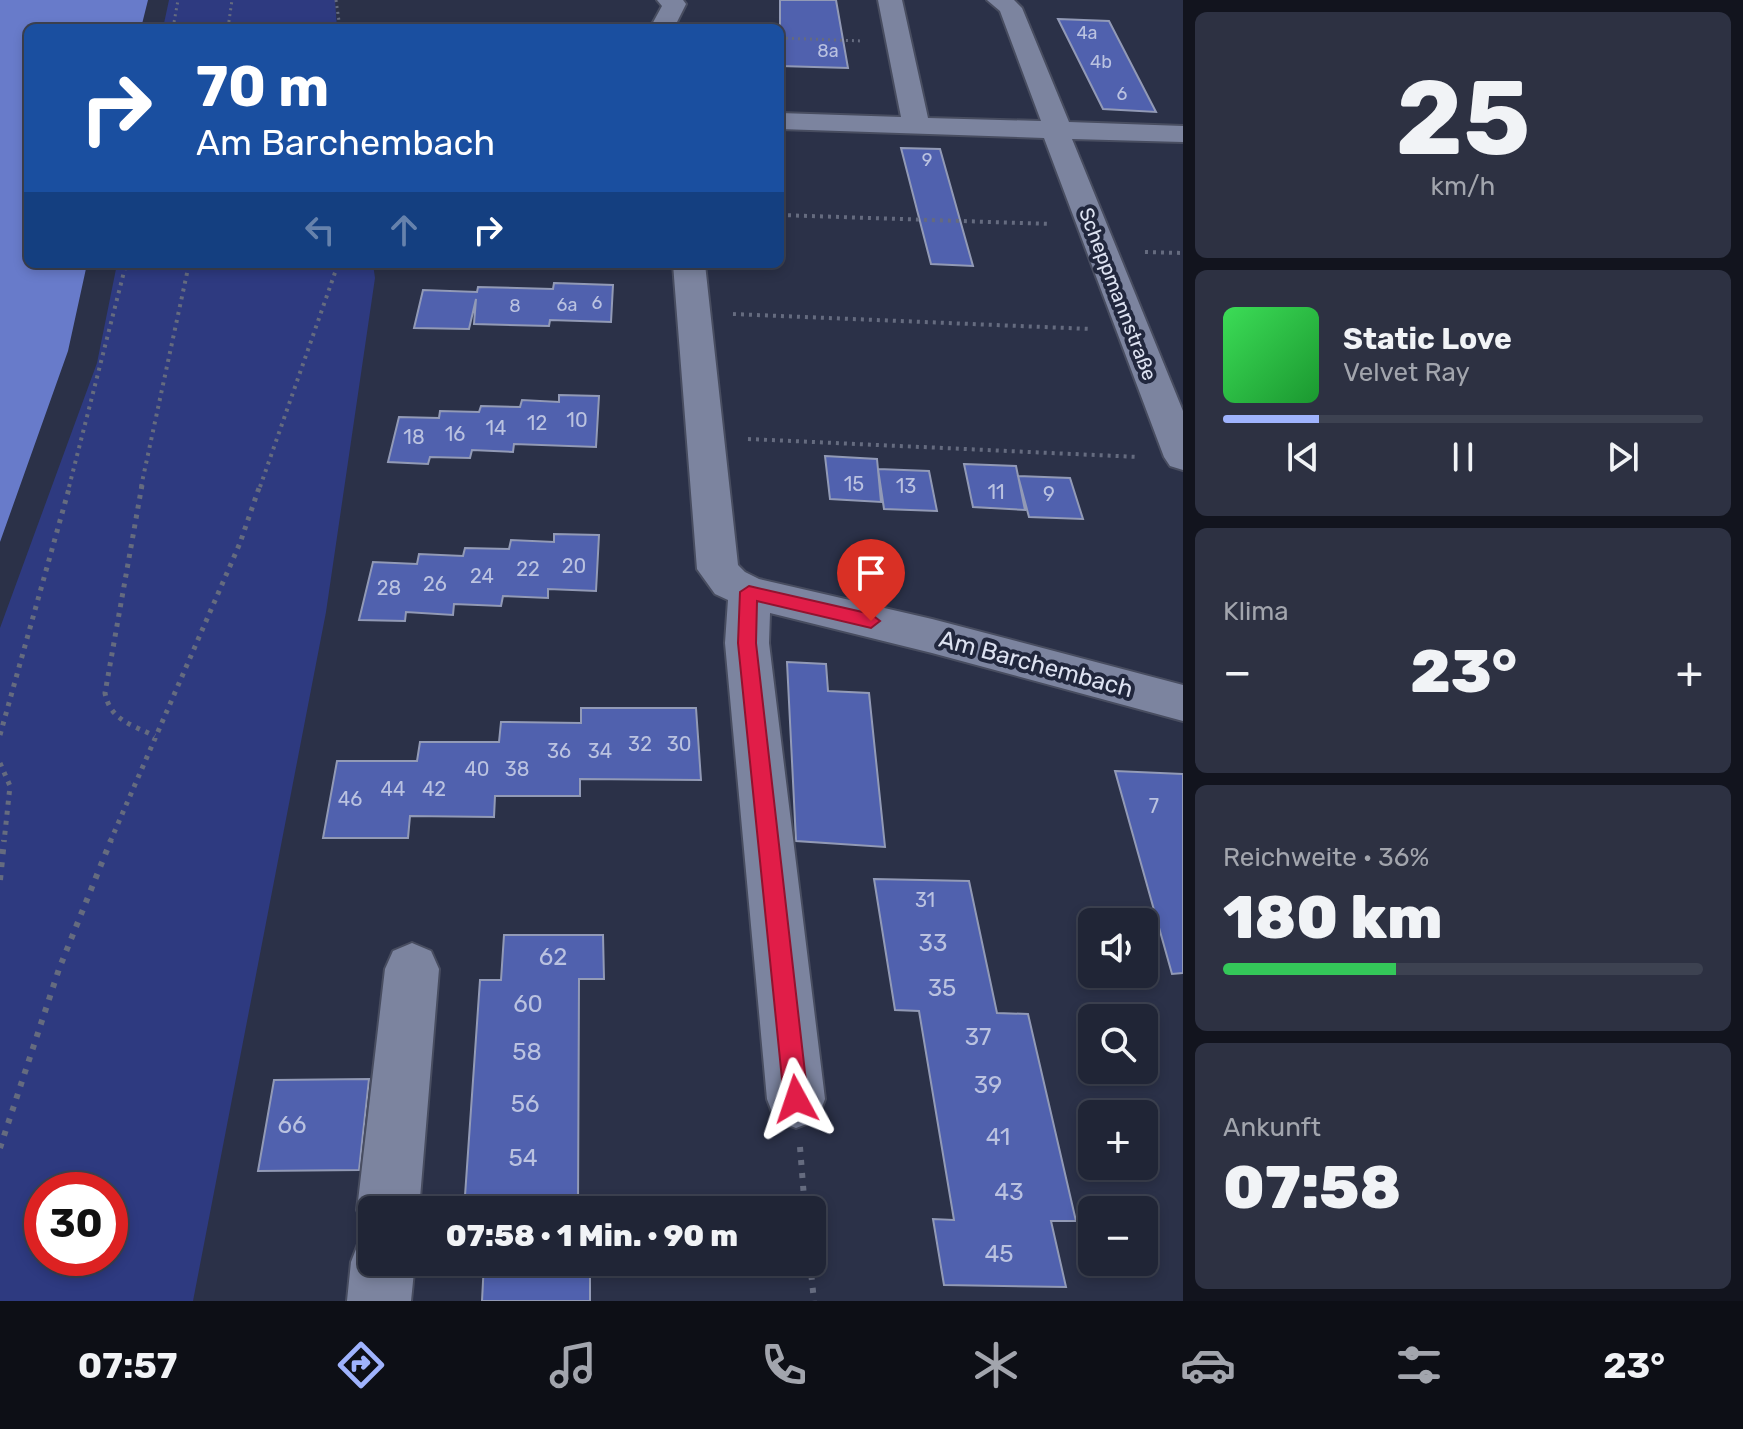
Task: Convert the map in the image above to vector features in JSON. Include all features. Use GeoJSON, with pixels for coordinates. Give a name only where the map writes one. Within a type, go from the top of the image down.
{"type":"FeatureCollection","features":[{"type":"Feature","properties":{"kind":"street"},"geometry":{"type":"LineString","coordinates":[[664,24],[674,4],[669,0]]}},
{"type":"Feature","properties":{"kind":"street"},"geometry":{"type":"LineString","coordinates":[[890,0],[896,42],[916,125]]}},
{"type":"Feature","properties":{"kind":"street","name":"Scheppmannstraße"},"geometry":{"type":"LineString","coordinates":[[999,0],[1010,8],[1054,116],[1056,131],[1132,330],[1167,457]]}},
{"type":"Feature","properties":{"kind":"street"},"geometry":{"type":"LineString","coordinates":[[784,121],[1183,134]]}},
{"type":"Feature","properties":{"kind":"street","name":"Am Barchembach"},"geometry":{"type":"LineString","coordinates":[[689,268],[718,569],[730,583],[749,592],[932,636],[1183,703]]}},
{"type":"Feature","properties":{"kind":"street"},"geometry":{"type":"LineString","coordinates":[[749,592],[747,643],[796,1099]]}},
{"type":"Feature","properties":{"kind":"street"},"geometry":{"type":"LineString","coordinates":[[389,1196],[412,969]]}},
{"type":"Feature","properties":{"kind":"street"},"geometry":{"type":"LineString","coordinates":[[379,1301],[382,1276]]}},
{"type":"Feature","properties":{"kind":"path"},"geometry":{"type":"LineString","coordinates":[[174,24],[178,0]]}},
{"type":"Feature","properties":{"kind":"path"},"geometry":{"type":"LineString","coordinates":[[229,24],[232,0]]}},
{"type":"Feature","properties":{"kind":"path"},"geometry":{"type":"LineString","coordinates":[[336,0],[339,24]]}},
{"type":"Feature","properties":{"kind":"path"},"geometry":{"type":"LineString","coordinates":[[784,38],[896,42]]}},
{"type":"Feature","properties":{"kind":"path"},"geometry":{"type":"LineString","coordinates":[[784,215],[1092,226]]}},
{"type":"Feature","properties":{"kind":"path"},"geometry":{"type":"LineString","coordinates":[[0,735],[73,474],[125,268]]}},
{"type":"Feature","properties":{"kind":"path"},"geometry":{"type":"LineString","coordinates":[[155,736],[121,720],[108,709],[105,693],[140,493],[188,268]]}},
{"type":"Feature","properties":{"kind":"path"},"geometry":{"type":"LineString","coordinates":[[0,1148],[59,969],[155,736],[240,543],[337,268]]}},
{"type":"Feature","properties":{"kind":"path"},"geometry":{"type":"LineString","coordinates":[[694,313],[1132,330]]}},
{"type":"Feature","properties":{"kind":"path"},"geometry":{"type":"LineString","coordinates":[[706,437],[1167,457]]}},
{"type":"Feature","properties":{"kind":"path"},"geometry":{"type":"LineString","coordinates":[[0,763],[10,786],[0,880]]}},
{"type":"Feature","properties":{"kind":"path"},"geometry":{"type":"LineString","coordinates":[[796,1099],[804,1196]]}},
{"type":"Feature","properties":{"kind":"path"},"geometry":{"type":"LineString","coordinates":[[811,1276],[814,1301]]}},
{"type":"Feature","properties":{"kind":"shaded area"},"geometry":{"type":"Polygon","coordinates":[[[0,0],[148,0],[142,24],[24,24],[24,268],[86,268],[68,351],[0,542],[0,0]]]}},
{"type":"Feature","properties":{"kind":"shaded area"},"geometry":{"type":"Polygon","coordinates":[[[169,0],[335,0],[337,24],[164,24],[169,0]]]}},
{"type":"Feature","properties":{"kind":"shaded area"},"geometry":{"type":"Polygon","coordinates":[[[116,268],[374,268],[375,278],[326,612],[193,1301],[0,1301],[0,628],[97,363],[116,268]]]}},
{"type":"Feature","properties":{"kind":"building"},"geometry":{"type":"Polygon","coordinates":[[[780,0],[836,0],[848,68],[784,66],[784,24],[780,24],[780,0]]]}},
{"type":"Feature","properties":{"kind":"building"},"geometry":{"type":"Polygon","coordinates":[[[1058,19],[1109,21],[1156,112],[1103,109],[1058,19]]]}},
{"type":"Feature","properties":{"kind":"building"},"geometry":{"type":"Polygon","coordinates":[[[901,148],[940,149],[973,266],[931,264],[901,148]]]}},
{"type":"Feature","properties":{"kind":"building"},"geometry":{"type":"Polygon","coordinates":[[[554,283],[613,285],[611,322],[550,320],[549,326],[474,324],[476,299],[469,329],[414,328],[423,290],[477,292],[478,287],[553,289],[554,283]]]}},
{"type":"Feature","properties":{"kind":"building"},"geometry":{"type":"Polygon","coordinates":[[[559,395],[599,396],[596,447],[514,444],[513,452],[472,450],[470,458],[430,457],[428,464],[388,462],[399,417],[439,418],[440,411],[479,412],[481,406],[520,407],[522,400],[559,402],[559,395]]]}},
{"type":"Feature","properties":{"kind":"building"},"geometry":{"type":"Polygon","coordinates":[[[825,456],[877,459],[881,502],[830,499],[825,456]]]}},
{"type":"Feature","properties":{"kind":"building"},"geometry":{"type":"Polygon","coordinates":[[[964,464],[1016,466],[1025,510],[973,507],[964,464]]]}},
{"type":"Feature","properties":{"kind":"building"},"geometry":{"type":"Polygon","coordinates":[[[878,469],[929,471],[937,511],[884,509],[878,469]]]}},
{"type":"Feature","properties":{"kind":"building"},"geometry":{"type":"Polygon","coordinates":[[[1018,476],[1070,478],[1083,519],[1029,517],[1018,476]]]}},
{"type":"Feature","properties":{"kind":"building"},"geometry":{"type":"Polygon","coordinates":[[[554,534],[599,535],[596,591],[548,589],[548,598],[503,596],[501,606],[454,604],[453,615],[406,612],[405,621],[359,620],[373,562],[417,564],[419,554],[463,556],[465,548],[509,549],[511,540],[554,542],[554,534]]]}},
{"type":"Feature","properties":{"kind":"building"},"geometry":{"type":"Polygon","coordinates":[[[787,662],[826,664],[828,691],[869,693],[885,847],[796,841],[787,662]]]}},
{"type":"Feature","properties":{"kind":"building"},"geometry":{"type":"Polygon","coordinates":[[[581,708],[696,708],[701,780],[580,779],[580,796],[495,796],[494,817],[410,816],[408,838],[323,838],[337,761],[417,761],[420,742],[499,742],[501,722],[581,723],[581,708]]]}},
{"type":"Feature","properties":{"kind":"building"},"geometry":{"type":"Polygon","coordinates":[[[1115,771],[1183,774],[1183,973],[1172,974],[1158,924],[1158,908],[1153,908],[1115,771]]]}},
{"type":"Feature","properties":{"kind":"building"},"geometry":{"type":"Polygon","coordinates":[[[874,879],[969,881],[997,1013],[1028,1014],[1076,1221],[1051,1221],[1066,1287],[944,1285],[933,1219],[954,1220],[919,1011],[895,1010],[874,879]]]}},
{"type":"Feature","properties":{"kind":"building"},"geometry":{"type":"Polygon","coordinates":[[[504,935],[603,935],[604,979],[579,979],[578,1196],[465,1196],[480,980],[501,980],[504,935]]]}},
{"type":"Feature","properties":{"kind":"building"},"geometry":{"type":"Polygon","coordinates":[[[369,1079],[359,1170],[258,1171],[274,1080],[369,1079]]]}},
{"type":"Feature","properties":{"kind":"building"},"geometry":{"type":"Polygon","coordinates":[[[483,1276],[590,1276],[590,1301],[482,1301],[483,1276]]]}},
{"type":"Feature","properties":{"kind":"route"},"geometry":{"type":"LineString","coordinates":[[796,1099],[747,643],[749,592],[871,621]]}}]}
